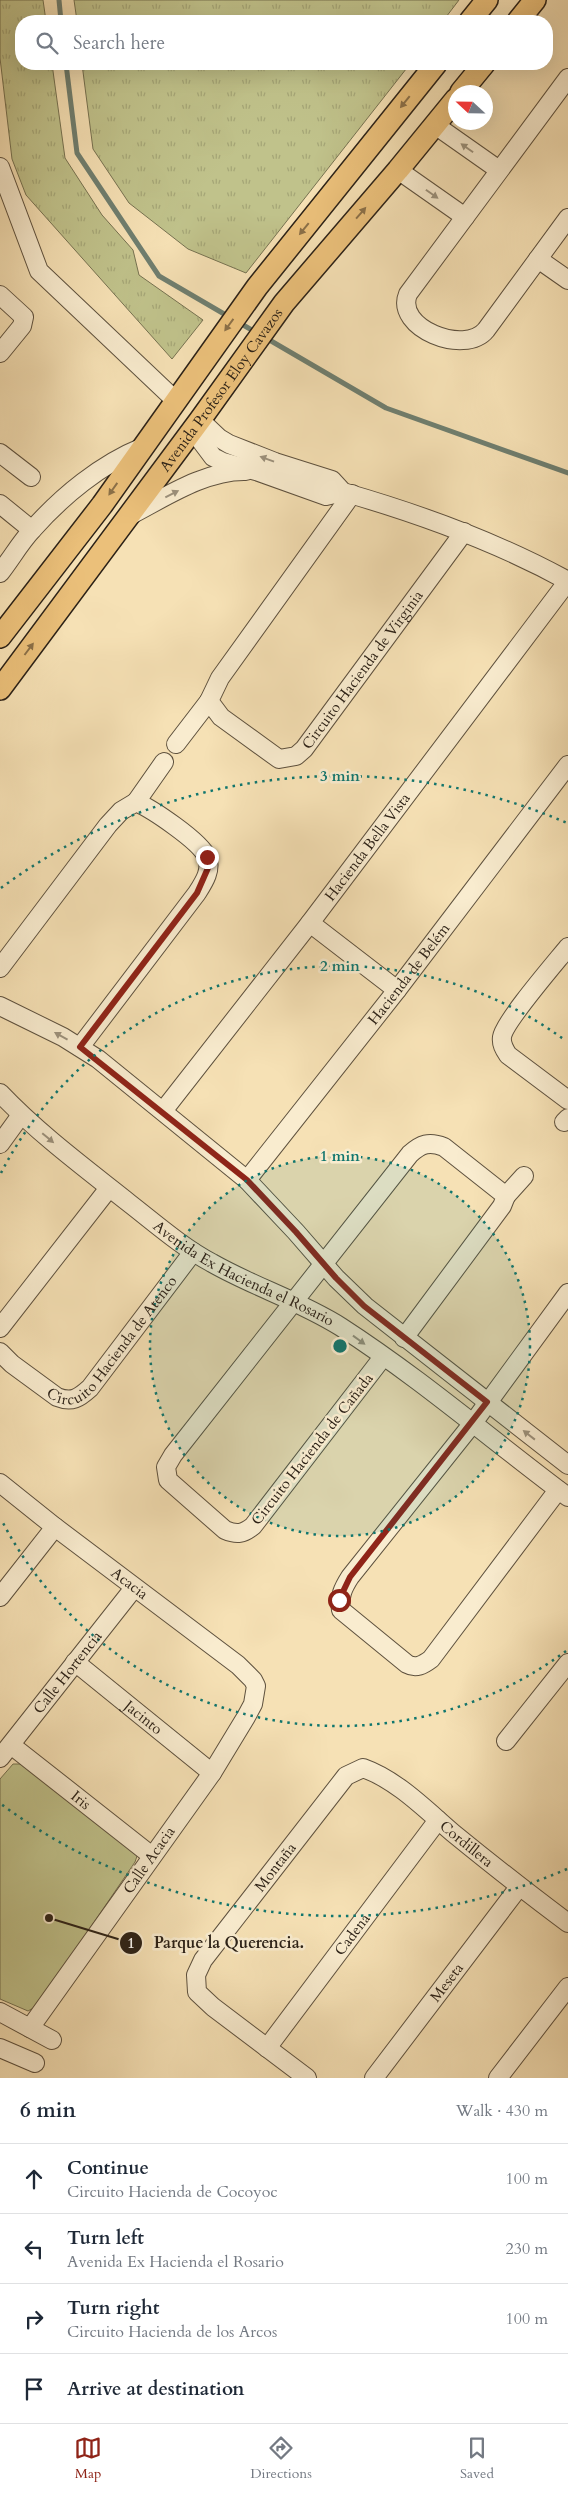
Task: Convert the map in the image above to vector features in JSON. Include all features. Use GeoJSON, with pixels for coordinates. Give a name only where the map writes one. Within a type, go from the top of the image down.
{"type":"FeatureCollection","features":[{"type":"Feature","properties":{"kind":"main road"},"geometry":{"type":"LineString","coordinates":[[475,15],[487,0]]}},
{"type":"Feature","properties":{"kind":"main road"},"geometry":{"type":"LineString","coordinates":[[523,15],[535,0]]}},
{"type":"Feature","properties":{"kind":"main road","name":"Avenida Profesor Eloy Cavazos"},"geometry":{"type":"LineString","coordinates":[[0,637],[102,505],[201,363],[257,287],[431,70]]}},
{"type":"Feature","properties":{"kind":"main road"},"geometry":{"type":"LineString","coordinates":[[467,85],[479,70]]}},
{"type":"Feature","properties":{"kind":"main road","name":"Avenida Profesor Eloy Cavazos"},"geometry":{"type":"LineString","coordinates":[[0,688],[284,303],[448,109]]}},
{"type":"Feature","properties":{"kind":"street"},"geometry":{"type":"LineString","coordinates":[[568,78],[406,299],[407,311],[425,330],[437,336],[469,341],[478,338],[486,330],[568,218]]}},
{"type":"Feature","properties":{"kind":"street"},"geometry":{"type":"LineString","coordinates":[[435,125],[499,170]]}},
{"type":"Feature","properties":{"kind":"street"},"geometry":{"type":"LineString","coordinates":[[0,167],[39,271],[175,400]]}},
{"type":"Feature","properties":{"kind":"street"},"geometry":{"type":"LineString","coordinates":[[398,170],[465,217]]}},
{"type":"Feature","properties":{"kind":"street"},"geometry":{"type":"LineString","coordinates":[[538,259],[568,280]]}},
{"type":"Feature","properties":{"kind":"street"},"geometry":{"type":"LineString","coordinates":[[0,295],[24,317],[22,326],[1,348]]}},
{"type":"Feature","properties":{"kind":"street"},"geometry":{"type":"LineString","coordinates":[[196,424],[213,457],[223,462],[256,471],[326,496],[347,493]]}},
{"type":"Feature","properties":{"kind":"street"},"geometry":{"type":"LineString","coordinates":[[196,424],[229,444],[275,462],[332,480],[347,493],[464,532],[513,552],[568,581]]}},
{"type":"Feature","properties":{"kind":"street"},"geometry":{"type":"LineString","coordinates":[[0,573],[32,530],[66,497],[119,456],[142,447]]}},
{"type":"Feature","properties":{"kind":"street"},"geometry":{"type":"LineString","coordinates":[[0,453],[30,477]]}},
{"type":"Feature","properties":{"kind":"street"},"geometry":{"type":"LineString","coordinates":[[128,516],[178,491],[211,478],[238,471],[256,471]]}},
{"type":"Feature","properties":{"kind":"street"},"geometry":{"type":"LineString","coordinates":[[176,744],[209,701],[220,678],[347,493]]}},
{"type":"Feature","properties":{"kind":"street"},"geometry":{"type":"LineString","coordinates":[[0,504],[32,530]]}},
{"type":"Feature","properties":{"kind":"street","name":"Circuito Hacienda de Virginia"},"geometry":{"type":"LineString","coordinates":[[209,701],[221,717],[274,757],[286,760],[296,756],[304,749],[464,532]]}},
{"type":"Feature","properties":{"kind":"street","name":"Hacienda Bella Vista"},"geometry":{"type":"LineString","coordinates":[[163,1111],[310,923],[568,581]]}},
{"type":"Feature","properties":{"kind":"street"},"geometry":{"type":"LineString","coordinates":[[0,968],[108,825],[121,811],[136,802],[164,762]]}},
{"type":"Feature","properties":{"kind":"street","name":"Hacienda de Belém"},"geometry":{"type":"LineString","coordinates":[[247,1180],[397,990],[568,765]]}},
{"type":"Feature","properties":{"kind":"street"},"geometry":{"type":"LineString","coordinates":[[80,1047],[197,893],[208,868],[207,857],[197,844],[154,811],[136,802]]}},
{"type":"Feature","properties":{"kind":"street"},"geometry":{"type":"LineString","coordinates":[[310,923],[397,990]]}},
{"type":"Feature","properties":{"kind":"street"},"geometry":{"type":"LineString","coordinates":[[568,947],[510,1020],[502,1038],[503,1047],[508,1055],[568,1100]]}},
{"type":"Feature","properties":{"kind":"street"},"geometry":{"type":"LineString","coordinates":[[0,1006],[80,1047],[163,1111],[247,1180],[364,1306],[568,1465]]}},
{"type":"Feature","properties":{"kind":"street","name":"Avenida Ex Hacienda el Rosario"},"geometry":{"type":"LineString","coordinates":[[0,1093],[21,1115],[109,1188],[193,1252],[231,1274],[293,1300],[341,1327],[473,1423],[563,1494]]}},
{"type":"Feature","properties":{"kind":"street"},"geometry":{"type":"LineString","coordinates":[[0,1144],[21,1115]]}},
{"type":"Feature","properties":{"kind":"street","name":"Circuito Hacienda de Cañada"},"geometry":{"type":"LineString","coordinates":[[383,1357],[253,1526],[240,1534],[225,1530],[168,1480],[166,1467],[173,1455],[293,1300],[410,1154],[426,1143],[444,1146],[506,1196]]}},
{"type":"Feature","properties":{"kind":"street"},"geometry":{"type":"LineString","coordinates":[[404,1338],[502,1206],[506,1196],[524,1176]]}},
{"type":"Feature","properties":{"kind":"street"},"geometry":{"type":"LineString","coordinates":[[0,1328],[109,1188]]}},
{"type":"Feature","properties":{"kind":"street","name":"Circuito Hacienda de Atenco"},"geometry":{"type":"LineString","coordinates":[[0,1352],[12,1364],[57,1397],[65,1400],[75,1400],[90,1388],[193,1252]]}},
{"type":"Feature","properties":{"kind":"street"},"geometry":{"type":"LineString","coordinates":[[563,1494],[431,1659],[417,1666],[406,1664],[341,1610],[339,1600],[342,1590],[350,1577],[473,1423],[568,1293]]}},
{"type":"Feature","properties":{"kind":"street","name":"Acacia"},"geometry":{"type":"LineString","coordinates":[[0,1483],[54,1527],[238,1665],[253,1680],[256,1686]]}},
{"type":"Feature","properties":{"kind":"street"},"geometry":{"type":"LineString","coordinates":[[0,1597],[54,1527]]}},
{"type":"Feature","properties":{"kind":"street","name":"Calle Hortencia"},"geometry":{"type":"LineString","coordinates":[[5,1751],[134,1588]]}},
{"type":"Feature","properties":{"kind":"street","name":"Jacinto"},"geometry":{"type":"LineString","coordinates":[[75,1662],[212,1773]]}},
{"type":"Feature","properties":{"kind":"street"},"geometry":{"type":"LineString","coordinates":[[506,1741],[568,1663]]}},
{"type":"Feature","properties":{"kind":"street","name":"Calle Acacia"},"geometry":{"type":"LineString","coordinates":[[30,2028],[212,1773],[253,1704],[256,1686]]}},
{"type":"Feature","properties":{"kind":"street","name":"Iris"},"geometry":{"type":"LineString","coordinates":[[5,1751],[152,1856]]}},
{"type":"Feature","properties":{"kind":"street","name":"Cordillera"},"geometry":{"type":"LineString","coordinates":[[363,1768],[378,1773],[519,1887],[568,1923]]}},
{"type":"Feature","properties":{"kind":"street","name":"Montaña"},"geometry":{"type":"LineString","coordinates":[[267,2048],[212,2006],[198,1992],[196,1976],[203,1960],[346,1776],[363,1768]]}},
{"type":"Feature","properties":{"kind":"street","name":"Cadena"},"geometry":{"type":"LineString","coordinates":[[267,2048],[438,1820]]}},
{"type":"Feature","properties":{"kind":"street","name":"Meseta"},"geometry":{"type":"LineString","coordinates":[[374,2078],[519,1887]]}},
{"type":"Feature","properties":{"kind":"street"},"geometry":{"type":"LineString","coordinates":[[498,2078],[568,1986]]}},
{"type":"Feature","properties":{"kind":"street"},"geometry":{"type":"LineString","coordinates":[[0,2012],[52,2040]]}},
{"type":"Feature","properties":{"kind":"street"},"geometry":{"type":"LineString","coordinates":[[0,2048],[35,2063]]}},
{"type":"Feature","properties":{"kind":"street"},"geometry":{"type":"LineString","coordinates":[[267,2048],[307,2078]]}},
{"type":"Feature","properties":{"kind":"green space"},"geometry":{"type":"Polygon","coordinates":[[[0,0],[43,0],[45,15],[15,15],[15,70],[53,70],[65,158],[102,215],[133,250],[139,275],[203,320],[172,359],[26,195],[12,159],[0,58],[0,0]]]}},
{"type":"Feature","properties":{"kind":"green space"},"geometry":{"type":"Polygon","coordinates":[[[74,0],[459,0],[448,15],[76,15],[74,0]]]}},
{"type":"Feature","properties":{"kind":"green space"},"geometry":{"type":"Polygon","coordinates":[[[83,70],[405,70],[246,273],[188,249],[129,203],[93,149],[83,70]]]}},
{"type":"Feature","properties":{"kind":"green space"},"geometry":{"type":"Polygon","coordinates":[[[13,1764],[22,1764],[130,1847],[137,1856],[135,1862],[37,2006],[28,2011],[0,1999],[0,1779],[13,1764]]]}},
{"type":"Feature","properties":{"kind":"waterway"},"geometry":{"type":"LineString","coordinates":[[59,0],[60,15]]}},
{"type":"Feature","properties":{"kind":"waterway"},"geometry":{"type":"LineString","coordinates":[[67,70],[77,153],[159,276],[231,318]]}},
{"type":"Feature","properties":{"kind":"waterway"},"geometry":{"type":"LineString","coordinates":[[238,322],[257,333]]}},
{"type":"Feature","properties":{"kind":"waterway"},"geometry":{"type":"LineString","coordinates":[[266,338],[386,408],[568,473]]}},
{"type":"Feature","properties":{"kind":"place","name":"Parque la Querencia."},"geometry":{"type":"Point","coordinates":[49,1918]}},
{"type":"Feature","properties":{"kind":"route"},"geometry":{"type":"LineString","coordinates":[[207,857],[208,868],[205,879],[197,893],[80,1047],[163,1111],[247,1180],[364,1306],[487,1402],[473,1423],[350,1577],[342,1590],[339,1600]]}}]}
